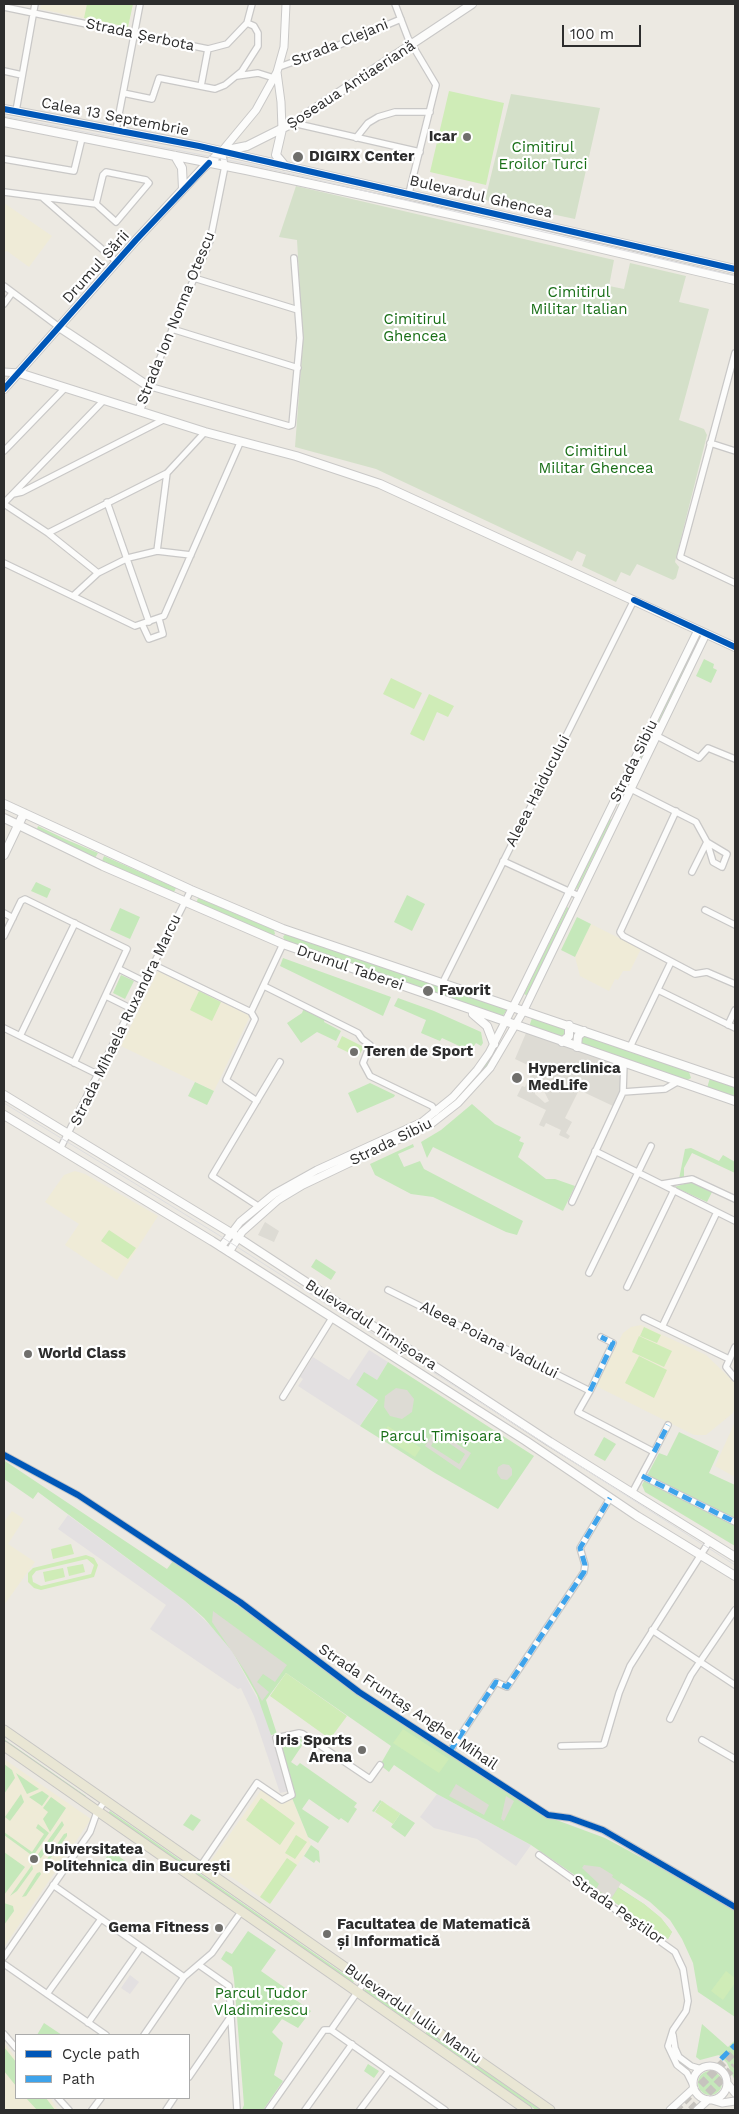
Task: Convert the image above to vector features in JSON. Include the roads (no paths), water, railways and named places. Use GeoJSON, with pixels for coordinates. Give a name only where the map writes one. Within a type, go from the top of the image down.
{"type":"FeatureCollection","features":[{"type":"Feature","properties":{"kind":"main road","name":"Șoseaua Antiaeriană"},"geometry":{"type":"LineString","coordinates":[[222,151],[247,146],[282,130],[412,46],[472,4]]}},
{"type":"Feature","properties":{"kind":"main road","name":"Calea 13 Septembrie"},"geometry":{"type":"LineString","coordinates":[[4,109],[222,151]]}},
{"type":"Feature","properties":{"kind":"main road","name":"Calea 13 Septembrie"},"geometry":{"type":"LineString","coordinates":[[4,122],[209,163]]}},
{"type":"Feature","properties":{"kind":"main road"},"geometry":{"type":"LineString","coordinates":[[282,130],[276,155],[285,166]]}},
{"type":"Feature","properties":{"kind":"main road","name":"Drumul Sării"},"geometry":{"type":"LineString","coordinates":[[4,389],[117,262],[183,190],[222,151]]}},
{"type":"Feature","properties":{"kind":"main road","name":"Bulevardul Ghencea"},"geometry":{"type":"LineString","coordinates":[[222,151],[735,269]]}},
{"type":"Feature","properties":{"kind":"main road"},"geometry":{"type":"LineString","coordinates":[[176,156],[182,168],[183,190]]}},
{"type":"Feature","properties":{"kind":"main road","name":"Bulevardul Ghencea"},"geometry":{"type":"LineString","coordinates":[[209,163],[487,222],[735,280]]}},
{"type":"Feature","properties":{"kind":"main road"},"geometry":{"type":"LineString","coordinates":[[487,222],[489,212]]}},
{"type":"Feature","properties":{"kind":"main road"},"geometry":{"type":"LineString","coordinates":[[658,262],[660,251]]}},
{"type":"Feature","properties":{"kind":"main road"},"geometry":{"type":"LineString","coordinates":[[59,327],[148,386]]}},
{"type":"Feature","properties":{"kind":"main road"},"geometry":{"type":"LineString","coordinates":[[19,373],[240,443],[296,456],[380,484],[735,647]]}},
{"type":"Feature","properties":{"kind":"main road","name":"Strada Ion Nonna Otescu"},"geometry":{"type":"LineString","coordinates":[[139,412],[148,386]]}},
{"type":"Feature","properties":{"kind":"main road","name":"Drumul Taberei"},"geometry":{"type":"LineString","coordinates":[[4,804],[191,890],[283,928],[735,1083]]}},
{"type":"Feature","properties":{"kind":"main road"},"geometry":{"type":"LineString","coordinates":[[4,856],[24,813]]}},
{"type":"Feature","properties":{"kind":"main road","name":"Drumul Taberei"},"geometry":{"type":"LineString","coordinates":[[4,818],[184,903],[281,943],[735,1101]]}},
{"type":"Feature","properties":{"kind":"main road"},"geometry":{"type":"LineString","coordinates":[[281,943],[283,928]]}},
{"type":"Feature","properties":{"kind":"main road"},"geometry":{"type":"LineString","coordinates":[[468,1009],[487,1026],[494,1044]]}},
{"type":"Feature","properties":{"kind":"main road"},"geometry":{"type":"LineString","coordinates":[[562,1042],[569,1036],[569,1025]]}},
{"type":"Feature","properties":{"kind":"main road"},"geometry":{"type":"LineString","coordinates":[[577,1047],[578,1036],[584,1031]]}},
{"type":"Feature","properties":{"kind":"main road"},"geometry":{"type":"LineString","coordinates":[[692,1087],[698,1070]]}},
{"type":"Feature","properties":{"kind":"main road","name":"Bulevardul Timișoara"},"geometry":{"type":"LineString","coordinates":[[4,1095],[235,1235],[550,1442],[735,1557]]}},
{"type":"Feature","properties":{"kind":"main road","name":"Bulevardul Timișoara"},"geometry":{"type":"LineString","coordinates":[[4,1115],[229,1252],[543,1453],[623,1507],[735,1576]]}},
{"type":"Feature","properties":{"kind":"main road"},"geometry":{"type":"LineString","coordinates":[[332,1318],[340,1305]]}},
{"type":"Feature","properties":{"kind":"main road"},"geometry":{"type":"LineString","coordinates":[[428,1380],[436,1367]]}},
{"type":"Feature","properties":{"kind":"main road"},"geometry":{"type":"LineString","coordinates":[[543,1453],[550,1442]]}},
{"type":"Feature","properties":{"kind":"main road"},"geometry":{"type":"LineString","coordinates":[[623,1507],[632,1493]]}},
{"type":"Feature","properties":{"kind":"main road","name":"Bulevardul Iuliu Maniu"},"geometry":{"type":"LineString","coordinates":[[4,1730],[550,2110]]}},
{"type":"Feature","properties":{"kind":"main road","name":"Bulevardul Iuliu Maniu"},"geometry":{"type":"LineString","coordinates":[[4,1746],[527,2110]]}},
{"type":"Feature","properties":{"kind":"street"},"geometry":{"type":"LineString","coordinates":[[16,111],[35,4]]}},
{"type":"Feature","properties":{"kind":"street"},"geometry":{"type":"LineString","coordinates":[[116,130],[140,4]]}},
{"type":"Feature","properties":{"kind":"street"},"geometry":{"type":"LineString","coordinates":[[123,93],[152,99],[159,78],[220,88],[236,76],[248,63],[259,41],[256,29],[247,23],[252,4]]}},
{"type":"Feature","properties":{"kind":"street"},"geometry":{"type":"LineString","coordinates":[[225,166],[222,151],[256,110],[276,72],[284,47],[286,4]]}},
{"type":"Feature","properties":{"kind":"street"},"geometry":{"type":"LineString","coordinates":[[395,4],[412,46],[436,81],[409,193]]}},
{"type":"Feature","properties":{"kind":"street","name":"Strada Șerbota"},"geometry":{"type":"LineString","coordinates":[[4,7],[208,49],[226,44],[247,23]]}},
{"type":"Feature","properties":{"kind":"street","name":"Strada Clejani"},"geometry":{"type":"LineString","coordinates":[[276,72],[401,19]]}},
{"type":"Feature","properties":{"kind":"street"},"geometry":{"type":"LineString","coordinates":[[201,86],[208,49]]}},
{"type":"Feature","properties":{"kind":"street"},"geometry":{"type":"LineString","coordinates":[[4,71],[22,75]]}},
{"type":"Feature","properties":{"kind":"street"},"geometry":{"type":"LineString","coordinates":[[236,76],[276,72]]}},
{"type":"Feature","properties":{"kind":"street"},"geometry":{"type":"LineString","coordinates":[[276,72],[282,109],[282,130]]}},
{"type":"Feature","properties":{"kind":"street"},"geometry":{"type":"LineString","coordinates":[[356,138],[368,123],[378,117],[395,112],[430,112]]}},
{"type":"Feature","properties":{"kind":"street"},"geometry":{"type":"LineString","coordinates":[[293,123],[420,152]]}},
{"type":"Feature","properties":{"kind":"street"},"geometry":{"type":"LineString","coordinates":[[4,158],[74,171],[82,138]]}},
{"type":"Feature","properties":{"kind":"street","name":"Strada Ion Nonna Otescu"},"geometry":{"type":"LineString","coordinates":[[148,386],[210,241],[225,166]]}},
{"type":"Feature","properties":{"kind":"street"},"geometry":{"type":"LineString","coordinates":[[4,192],[96,204],[116,222],[148,184],[148,181],[106,172],[103,175],[96,204]]}},
{"type":"Feature","properties":{"kind":"street"},"geometry":{"type":"LineString","coordinates":[[42,197],[117,262]]}},
{"type":"Feature","properties":{"kind":"street"},"geometry":{"type":"LineString","coordinates":[[148,386],[292,425],[300,338],[294,258]]}},
{"type":"Feature","properties":{"kind":"street"},"geometry":{"type":"LineString","coordinates":[[194,278],[298,310]]}},
{"type":"Feature","properties":{"kind":"street"},"geometry":{"type":"LineString","coordinates":[[4,286],[59,327]]}},
{"type":"Feature","properties":{"kind":"street"},"geometry":{"type":"LineString","coordinates":[[4,304],[12,293]]}},
{"type":"Feature","properties":{"kind":"street"},"geometry":{"type":"LineString","coordinates":[[172,329],[298,368]]}},
{"type":"Feature","properties":{"kind":"street"},"geometry":{"type":"LineString","coordinates":[[735,353],[680,557],[735,583]]}},
{"type":"Feature","properties":{"kind":"street"},"geometry":{"type":"LineString","coordinates":[[4,372],[19,373]]}},
{"type":"Feature","properties":{"kind":"street"},"geometry":{"type":"LineString","coordinates":[[4,451],[65,388]]}},
{"type":"Feature","properties":{"kind":"street"},"geometry":{"type":"LineString","coordinates":[[98,573],[48,533],[4,504],[104,400]]}},
{"type":"Feature","properties":{"kind":"street"},"geometry":{"type":"LineString","coordinates":[[13,494],[22,492],[165,419]]}},
{"type":"Feature","properties":{"kind":"street"},"geometry":{"type":"LineString","coordinates":[[48,533],[167,473],[205,432]]}},
{"type":"Feature","properties":{"kind":"street"},"geometry":{"type":"LineString","coordinates":[[4,563],[135,626],[159,619],[164,616],[240,443]]}},
{"type":"Feature","properties":{"kind":"street"},"geometry":{"type":"LineString","coordinates":[[710,443],[735,451]]}},
{"type":"Feature","properties":{"kind":"street"},"geometry":{"type":"LineString","coordinates":[[157,551],[167,473]]}},
{"type":"Feature","properties":{"kind":"street"},"geometry":{"type":"LineString","coordinates":[[107,502],[149,622]]}},
{"type":"Feature","properties":{"kind":"street"},"geometry":{"type":"LineString","coordinates":[[73,596],[98,573],[128,558],[157,551],[191,555]]}},
{"type":"Feature","properties":{"kind":"street","name":"Aleea Haiducului"},"geometry":{"type":"LineString","coordinates":[[443,982],[634,600]]}},
{"type":"Feature","properties":{"kind":"street"},"geometry":{"type":"LineString","coordinates":[[142,624],[149,639],[163,634],[159,619]]}},
{"type":"Feature","properties":{"kind":"street","name":"Strada Sibiu"},"geometry":{"type":"LineString","coordinates":[[229,1252],[235,1235],[258,1206],[301,1178],[412,1128],[436,1112],[462,1088],[494,1044],[698,630]]}},
{"type":"Feature","properties":{"kind":"street","name":"Strada Sibiu"},"geometry":{"type":"LineString","coordinates":[[221,1248],[287,1194],[414,1134],[448,1112],[484,1075],[516,1026],[706,634]]}},
{"type":"Feature","properties":{"kind":"street"},"geometry":{"type":"LineString","coordinates":[[657,736],[699,758],[708,748],[735,759]]}},
{"type":"Feature","properties":{"kind":"street"},"geometry":{"type":"LineString","coordinates":[[631,789],[696,822],[706,842],[692,872]]}},
{"type":"Feature","properties":{"kind":"street"},"geometry":{"type":"LineString","coordinates":[[676,811],[620,932],[623,936],[695,974],[707,972],[735,984]]}},
{"type":"Feature","properties":{"kind":"street"},"geometry":{"type":"LineString","coordinates":[[608,814],[617,818]]}},
{"type":"Feature","properties":{"kind":"street"},"geometry":{"type":"LineString","coordinates":[[503,861],[580,896]]}},
{"type":"Feature","properties":{"kind":"street","name":"Strada Mihaela Ruxandra Marcu"},"geometry":{"type":"LineString","coordinates":[[60,1149],[70,1134],[191,890]]}},
{"type":"Feature","properties":{"kind":"street"},"geometry":{"type":"LineString","coordinates":[[4,936],[21,901],[25,899],[126,948],[127,952],[74,1063]]}},
{"type":"Feature","properties":{"kind":"street"},"geometry":{"type":"LineString","coordinates":[[705,910],[735,925]]}},
{"type":"Feature","properties":{"kind":"street"},"geometry":{"type":"LineString","coordinates":[[4,914],[13,918]]}},
{"type":"Feature","properties":{"kind":"street"},"geometry":{"type":"LineString","coordinates":[[20,1036],[75,923]]}},
{"type":"Feature","properties":{"kind":"street"},"geometry":{"type":"LineString","coordinates":[[251,1012],[264,986],[281,943]]}},
{"type":"Feature","properties":{"kind":"street"},"geometry":{"type":"LineString","coordinates":[[630,1047],[671,962]]}},
{"type":"Feature","properties":{"kind":"street"},"geometry":{"type":"LineString","coordinates":[[154,965],[251,1012],[255,1019],[226,1080],[257,1101]]}},
{"type":"Feature","properties":{"kind":"street"},"geometry":{"type":"LineString","coordinates":[[119,969],[145,982]]}},
{"type":"Feature","properties":{"kind":"street"},"geometry":{"type":"LineString","coordinates":[[264,986],[356,1031],[370,1044],[363,1063],[370,1076],[432,1106],[436,1112]]}},
{"type":"Feature","properties":{"kind":"street"},"geometry":{"type":"LineString","coordinates":[[658,990],[735,1028]]}},
{"type":"Feature","properties":{"kind":"street"},"geometry":{"type":"LineString","coordinates":[[106,996],[132,1008]]}},
{"type":"Feature","properties":{"kind":"street"},"geometry":{"type":"LineString","coordinates":[[728,1025],[735,1010]]}},
{"type":"Feature","properties":{"kind":"street"},"geometry":{"type":"LineString","coordinates":[[4,1028],[99,1075]]}},
{"type":"Feature","properties":{"kind":"street"},"geometry":{"type":"LineString","coordinates":[[258,1206],[212,1176],[280,1062]]}},
{"type":"Feature","properties":{"kind":"street"},"geometry":{"type":"LineString","coordinates":[[572,1202],[623,1092],[624,1063]]}},
{"type":"Feature","properties":{"kind":"street"},"geometry":{"type":"LineString","coordinates":[[623,1092],[665,1089],[677,1082]]}},
{"type":"Feature","properties":{"kind":"street"},"geometry":{"type":"LineString","coordinates":[[588,1274],[651,1146]]}},
{"type":"Feature","properties":{"kind":"street"},"geometry":{"type":"LineString","coordinates":[[595,1151],[735,1221]]}},
{"type":"Feature","properties":{"kind":"street"},"geometry":{"type":"LineString","coordinates":[[662,1184],[692,1179],[735,1199]]}},
{"type":"Feature","properties":{"kind":"street"},"geometry":{"type":"LineString","coordinates":[[627,1288],[674,1190]]}},
{"type":"Feature","properties":{"kind":"street"},"geometry":{"type":"LineString","coordinates":[[662,1327],[717,1212]]}},
{"type":"Feature","properties":{"kind":"street","name":"Aleea Poiana Vadului"},"geometry":{"type":"LineString","coordinates":[[388,1290],[590,1391]]}},
{"type":"Feature","properties":{"kind":"street"},"geometry":{"type":"LineString","coordinates":[[282,1398],[332,1318]]}},
{"type":"Feature","properties":{"kind":"street"},"geometry":{"type":"LineString","coordinates":[[644,1318],[729,1359]]}},
{"type":"Feature","properties":{"kind":"street"},"geometry":{"type":"LineString","coordinates":[[601,1337],[613,1344],[578,1412],[654,1452]]}},
{"type":"Feature","properties":{"kind":"street"},"geometry":{"type":"LineString","coordinates":[[735,1347],[729,1359],[727,1369],[735,1378]]}},
{"type":"Feature","properties":{"kind":"street"},"geometry":{"type":"LineString","coordinates":[[632,1493],[668,1426]]}},
{"type":"Feature","properties":{"kind":"street","name":"Strada Fruntaș Anghel Mihail"},"geometry":{"type":"LineString","coordinates":[[4,1455],[78,1495],[240,1602],[339,1678],[548,1815],[570,1818],[603,1830],[735,1907]]}},
{"type":"Feature","properties":{"kind":"street"},"geometry":{"type":"LineString","coordinates":[[642,1476],[735,1522]]}},
{"type":"Feature","properties":{"kind":"street"},"geometry":{"type":"LineString","coordinates":[[450,1751],[496,1682],[507,1686],[584,1572],[585,1565],[580,1548],[610,1498]]}},
{"type":"Feature","properties":{"kind":"street"},"geometry":{"type":"LineString","coordinates":[[561,1746],[602,1746],[606,1740],[628,1672],[652,1630],[709,1542]]}},
{"type":"Feature","properties":{"kind":"street"},"geometry":{"type":"LineString","coordinates":[[670,1719],[689,1679],[735,1610]]}},
{"type":"Feature","properties":{"kind":"street"},"geometry":{"type":"LineString","coordinates":[[652,1630],[735,1685]]}},
{"type":"Feature","properties":{"kind":"street"},"geometry":{"type":"LineString","coordinates":[[200,1866],[257,1783],[282,1800],[292,1795],[276,1738],[299,1733],[307,1736],[370,1779],[380,1765]]}},
{"type":"Feature","properties":{"kind":"street"},"geometry":{"type":"LineString","coordinates":[[702,1740],[733,1757],[735,1750]]}},
{"type":"Feature","properties":{"kind":"street"},"geometry":{"type":"LineString","coordinates":[[4,1956],[90,1832],[97,1812],[105,1801]]}},
{"type":"Feature","properties":{"kind":"street","name":"Strada Peștilor"},"geometry":{"type":"LineString","coordinates":[[539,1855],[676,1952],[683,1969],[688,2001],[686,2011],[669,2042],[669,2050],[677,2065],[687,2073],[693,2087]]}},
{"type":"Feature","properties":{"kind":"street"},"geometry":{"type":"LineString","coordinates":[[53,1885],[184,1977]]}},
{"type":"Feature","properties":{"kind":"street"},"geometry":{"type":"LineString","coordinates":[[145,2034],[184,1977],[212,1953],[241,1912]]}},
{"type":"Feature","properties":{"kind":"street"},"geometry":{"type":"LineString","coordinates":[[47,1994],[101,1919]]}},
{"type":"Feature","properties":{"kind":"street"},"geometry":{"type":"LineString","coordinates":[[88,2023],[141,1947]]}},
{"type":"Feature","properties":{"kind":"street"},"geometry":{"type":"LineString","coordinates":[[4,1964],[104,2034]]}},
{"type":"Feature","properties":{"kind":"street"},"geometry":{"type":"LineString","coordinates":[[199,1965],[228,1986],[237,2110]]}},
{"type":"Feature","properties":{"kind":"street"},"geometry":{"type":"LineString","coordinates":[[331,2030],[365,1981]]}},
{"type":"Feature","properties":{"kind":"street"},"geometry":{"type":"LineString","coordinates":[[190,2076],[231,2016]]}},
{"type":"Feature","properties":{"kind":"street"},"geometry":{"type":"LineString","coordinates":[[268,2110],[324,2030],[331,2030],[444,2110]]}},
{"type":"Feature","properties":{"kind":"street"},"geometry":{"type":"LineString","coordinates":[[674,2030],[673,2040],[677,2054],[688,2065],[701,2069]]}},
{"type":"Feature","properties":{"kind":"street"},"geometry":{"type":"LineString","coordinates":[[4,2034],[15,2047]]}},
{"type":"Feature","properties":{"kind":"street"},"geometry":{"type":"LineString","coordinates":[[305,2110],[352,2044]]}},
{"type":"Feature","properties":{"kind":"street"},"geometry":{"type":"LineString","coordinates":[[670,2110],[693,2087],[694,2078],[701,2069],[709,2066],[718,2068],[725,2074],[727,2083],[735,2093]]}},
{"type":"Feature","properties":{"kind":"street"},"geometry":{"type":"LineString","coordinates":[[360,2110],[389,2071]]}},
{"type":"Feature","properties":{"kind":"street"},"geometry":{"type":"LineString","coordinates":[[697,2110],[710,2100],[721,2096],[727,2083]]}},
{"type":"Feature","properties":{"kind":"street"},"geometry":{"type":"LineString","coordinates":[[693,2087],[699,2096],[710,2100],[722,2103],[735,2101]]}},
{"type":"Feature","properties":{"kind":"street"},"geometry":{"type":"LineString","coordinates":[[59,2099],[69,2110]]}},
{"type":"Feature","properties":{"kind":"street"},"geometry":{"type":"LineString","coordinates":[[92,2110],[100,2099]]}},
{"type":"Feature","properties":{"kind":"street"},"geometry":{"type":"LineString","coordinates":[[166,2110],[173,2099]]}},
{"type":"Feature","properties":{"kind":"tunnel"},"geometry":{"type":"LineString","coordinates":[[675,2110],[735,2051]]}},
{"type":"Feature","properties":{"kind":"tunnel"},"geometry":{"type":"LineString","coordinates":[[691,2110],[735,2066]]}},
{"type":"Feature","properties":{"kind":"tram line"},"geometry":{"type":"LineString","coordinates":[[4,116],[248,164],[735,276]]}},
{"type":"Feature","properties":{"kind":"tram line"},"geometry":{"type":"LineString","coordinates":[[4,1103],[217,1234],[735,1565]]}},
{"type":"Feature","properties":{"kind":"place","name":"Icar"},"geometry":{"type":"Point","coordinates":[467,137]}},
{"type":"Feature","properties":{"kind":"place","name":"DIGIRX Center"},"geometry":{"type":"Point","coordinates":[298,157]}},
{"type":"Feature","properties":{"kind":"place","name":"Favorit"},"geometry":{"type":"Point","coordinates":[428,991]}},
{"type":"Feature","properties":{"kind":"place","name":"Teren de Sport"},"geometry":{"type":"Point","coordinates":[354,1052]}},
{"type":"Feature","properties":{"kind":"place","name":"Hyperclinica MedLife"},"geometry":{"type":"Point","coordinates":[517,1078]}},
{"type":"Feature","properties":{"kind":"place","name":"World Class"},"geometry":{"type":"Point","coordinates":[28,1354]}},
{"type":"Feature","properties":{"kind":"place","name":"Iris Sports Arena"},"geometry":{"type":"Point","coordinates":[362,1750]}},
{"type":"Feature","properties":{"kind":"place","name":"Universitatea Politehnica din București"},"geometry":{"type":"Point","coordinates":[34,1859]}},
{"type":"Feature","properties":{"kind":"place","name":"Gema Fitness"},"geometry":{"type":"Point","coordinates":[219,1928]}},
{"type":"Feature","properties":{"kind":"place","name":"Facultatea de Matematică și Informatică"},"geometry":{"type":"Point","coordinates":[327,1934]}},
{"type":"Feature","properties":{"kind":"park label","name":"Cimitirul Eroilor Turci"},"geometry":{"type":"Point","coordinates":[543,156]}},
{"type":"Feature","properties":{"kind":"park label","name":"Cimitirul Militar Italian"},"geometry":{"type":"Point","coordinates":[579,302]}},
{"type":"Feature","properties":{"kind":"park label","name":"Cimitirul Ghencea"},"geometry":{"type":"Point","coordinates":[415,328]}},
{"type":"Feature","properties":{"kind":"park label","name":"Cimitirul Militar Ghencea"},"geometry":{"type":"Point","coordinates":[596,460]}},
{"type":"Feature","properties":{"kind":"park label","name":"Parcul Timișoara"},"geometry":{"type":"Point","coordinates":[441,1437]}},
{"type":"Feature","properties":{"kind":"park label","name":"Parcul Tudor Vladimirescu"},"geometry":{"type":"Point","coordinates":[261,2002]}}]}
